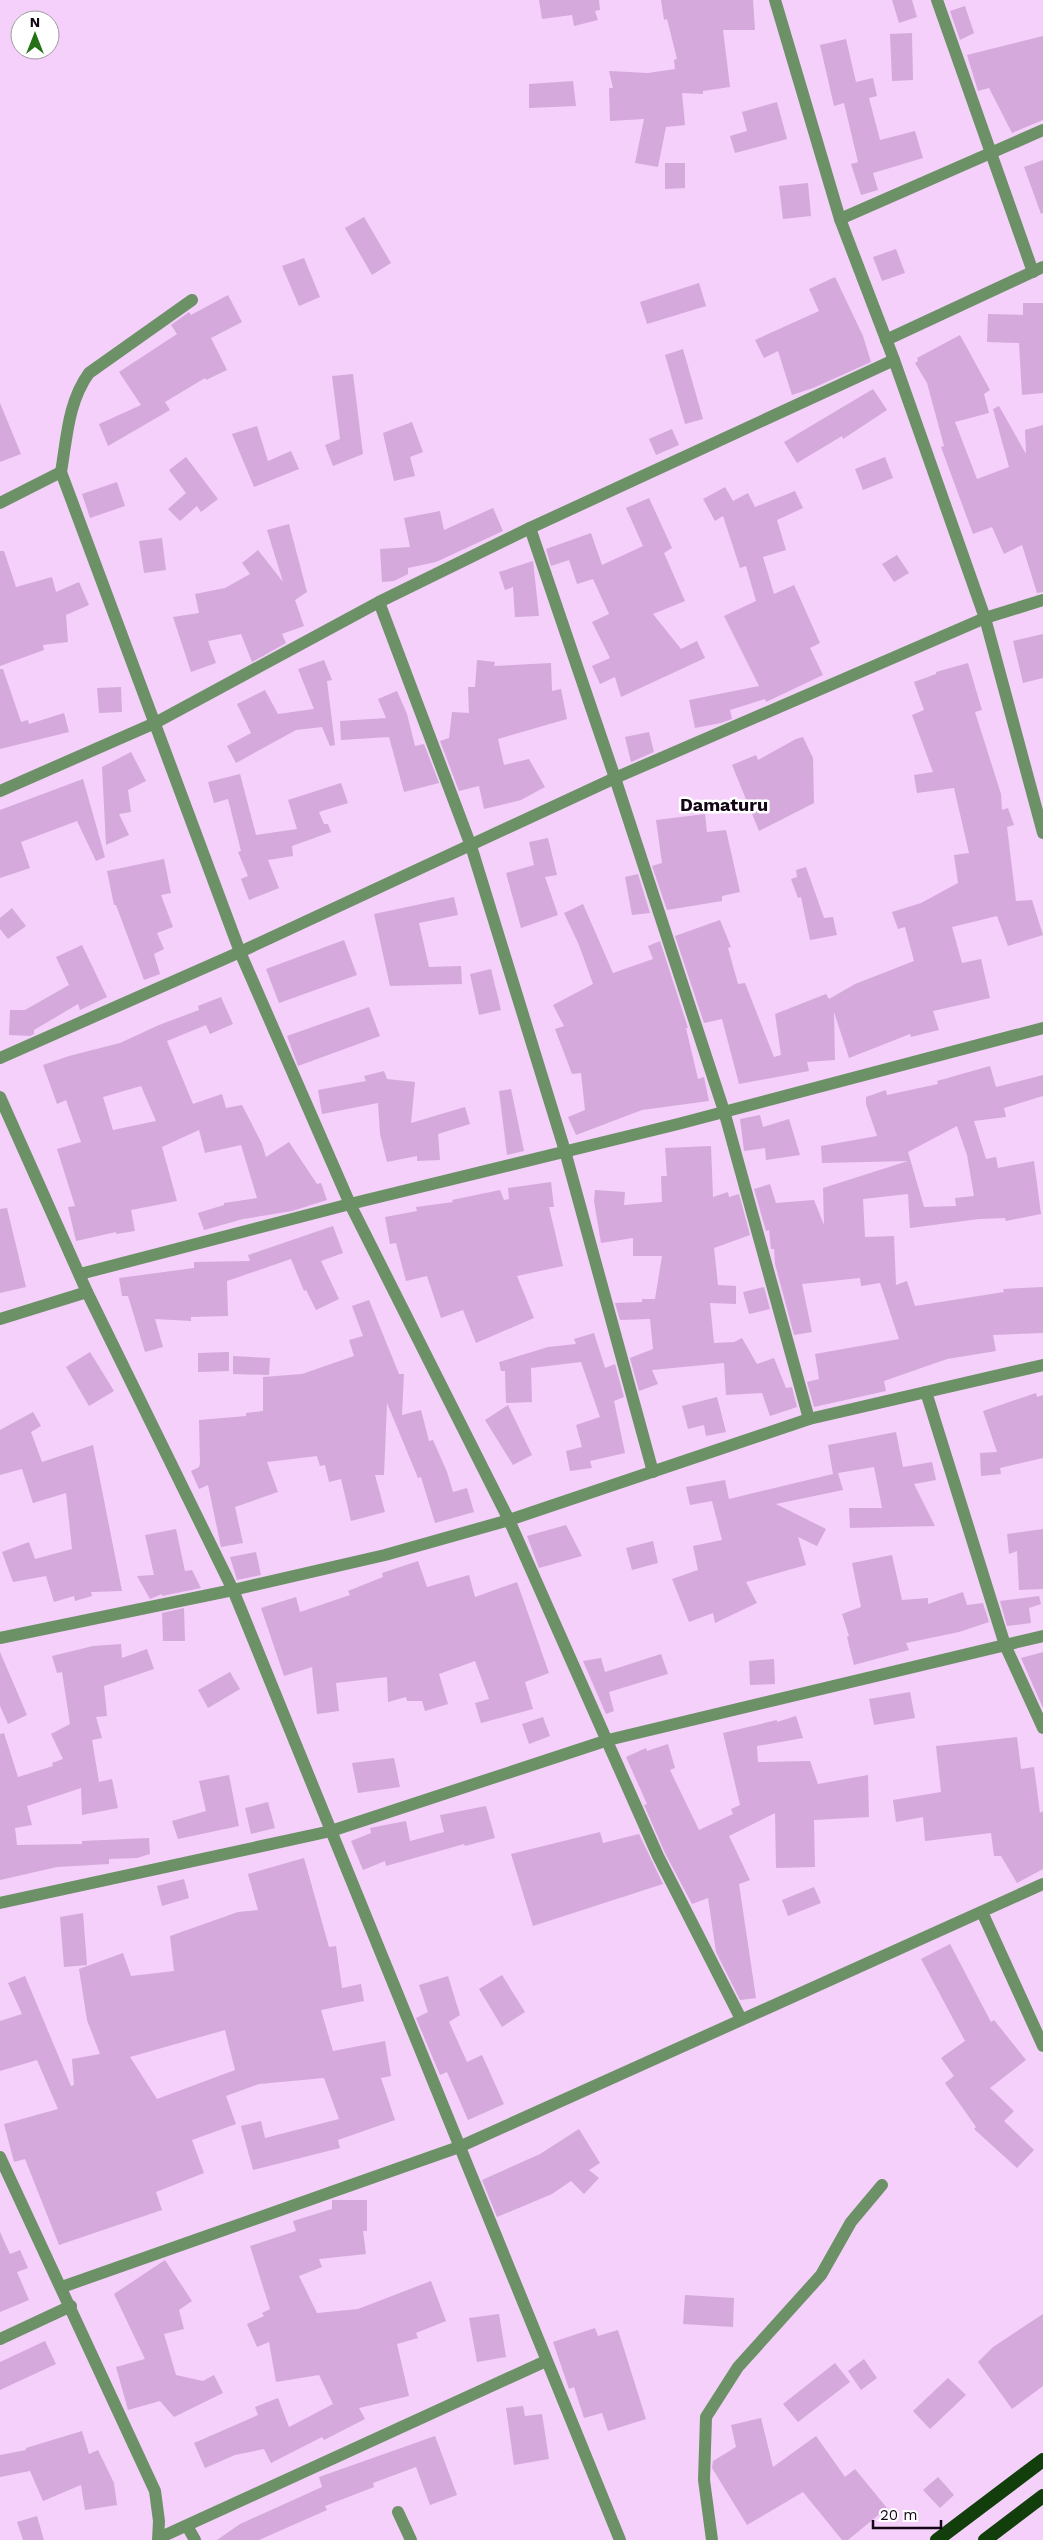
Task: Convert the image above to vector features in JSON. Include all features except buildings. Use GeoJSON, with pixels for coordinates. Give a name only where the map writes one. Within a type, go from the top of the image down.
{"type":"FeatureCollection","features":[{"type":"Feature","properties":{"kind":"highway"},"geometry":{"type":"LineString","coordinates":[[937,2540],[1043,2460]]}},
{"type":"Feature","properties":{"kind":"highway"},"geometry":{"type":"LineString","coordinates":[[985,2540],[1043,2496]]}},
{"type":"Feature","properties":{"kind":"street"},"geometry":{"type":"LineString","coordinates":[[776,0],[840,219],[894,360],[985,618],[1043,833]]}},
{"type":"Feature","properties":{"kind":"street"},"geometry":{"type":"LineString","coordinates":[[886,340],[1038,269],[991,154],[937,0]]}},
{"type":"Feature","properties":{"kind":"street"},"geometry":{"type":"LineString","coordinates":[[840,219],[1043,130]]}},
{"type":"Feature","properties":{"kind":"street"},"geometry":{"type":"LineString","coordinates":[[192,300],[89,373],[78,389],[72,408],[61,472],[240,952],[350,1204],[509,1520],[658,1856],[741,2019]]}},
{"type":"Feature","properties":{"kind":"street"},"geometry":{"type":"LineString","coordinates":[[0,791],[154,723],[379,602],[530,528],[894,360]]}},
{"type":"Feature","properties":{"kind":"street"},"geometry":{"type":"LineString","coordinates":[[0,503],[61,472]]}},
{"type":"Feature","properties":{"kind":"street"},"geometry":{"type":"LineString","coordinates":[[530,528],[615,778],[724,1111],[809,1419]]}},
{"type":"Feature","properties":{"kind":"street"},"geometry":{"type":"LineString","coordinates":[[0,1058],[240,952],[615,778],[985,618],[1043,600]]}},
{"type":"Feature","properties":{"kind":"street"},"geometry":{"type":"LineString","coordinates":[[379,602],[471,846],[565,1151],[653,1472]]}},
{"type":"Feature","properties":{"kind":"street"},"geometry":{"type":"LineString","coordinates":[[80,1274],[1043,1028]]}},
{"type":"Feature","properties":{"kind":"street"},"geometry":{"type":"LineString","coordinates":[[0,1097],[88,1292],[233,1590],[620,2540]]}},
{"type":"Feature","properties":{"kind":"street"},"geometry":{"type":"LineString","coordinates":[[0,1319],[88,1292]]}},
{"type":"Feature","properties":{"kind":"street"},"geometry":{"type":"LineString","coordinates":[[0,1638],[233,1590],[385,1555],[509,1520],[809,1419],[1043,1365]]}},
{"type":"Feature","properties":{"kind":"street"},"geometry":{"type":"LineString","coordinates":[[926,1392],[1005,1645],[1043,1728]]}},
{"type":"Feature","properties":{"kind":"street"},"geometry":{"type":"LineString","coordinates":[[0,1903],[331,1831],[608,1740],[1043,1636]]}},
{"type":"Feature","properties":{"kind":"street"},"geometry":{"type":"LineString","coordinates":[[62,2288],[459,2147],[1043,1884]]}},
{"type":"Feature","properties":{"kind":"street"},"geometry":{"type":"LineString","coordinates":[[982,1912],[1043,2046]]}},
{"type":"Feature","properties":{"kind":"street"},"geometry":{"type":"LineString","coordinates":[[0,2157],[71,2306],[155,2491],[159,2539],[546,2361]]}},
{"type":"Feature","properties":{"kind":"street"},"geometry":{"type":"LineString","coordinates":[[712,2540],[704,2480],[706,2417],[738,2367],[821,2275],[851,2222],[882,2185]]}},
{"type":"Feature","properties":{"kind":"street"},"geometry":{"type":"LineString","coordinates":[[0,2339],[71,2306]]}},
{"type":"Feature","properties":{"kind":"street"},"geometry":{"type":"LineString","coordinates":[[398,2512],[411,2540]]}},
{"type":"Feature","properties":{"kind":"street"},"geometry":{"type":"LineString","coordinates":[[187,2526],[195,2540]]}},
{"type":"Feature","properties":{"kind":"district","name":"Damaturu"},"geometry":{"type":"Point","coordinates":[724,804]}}]}
